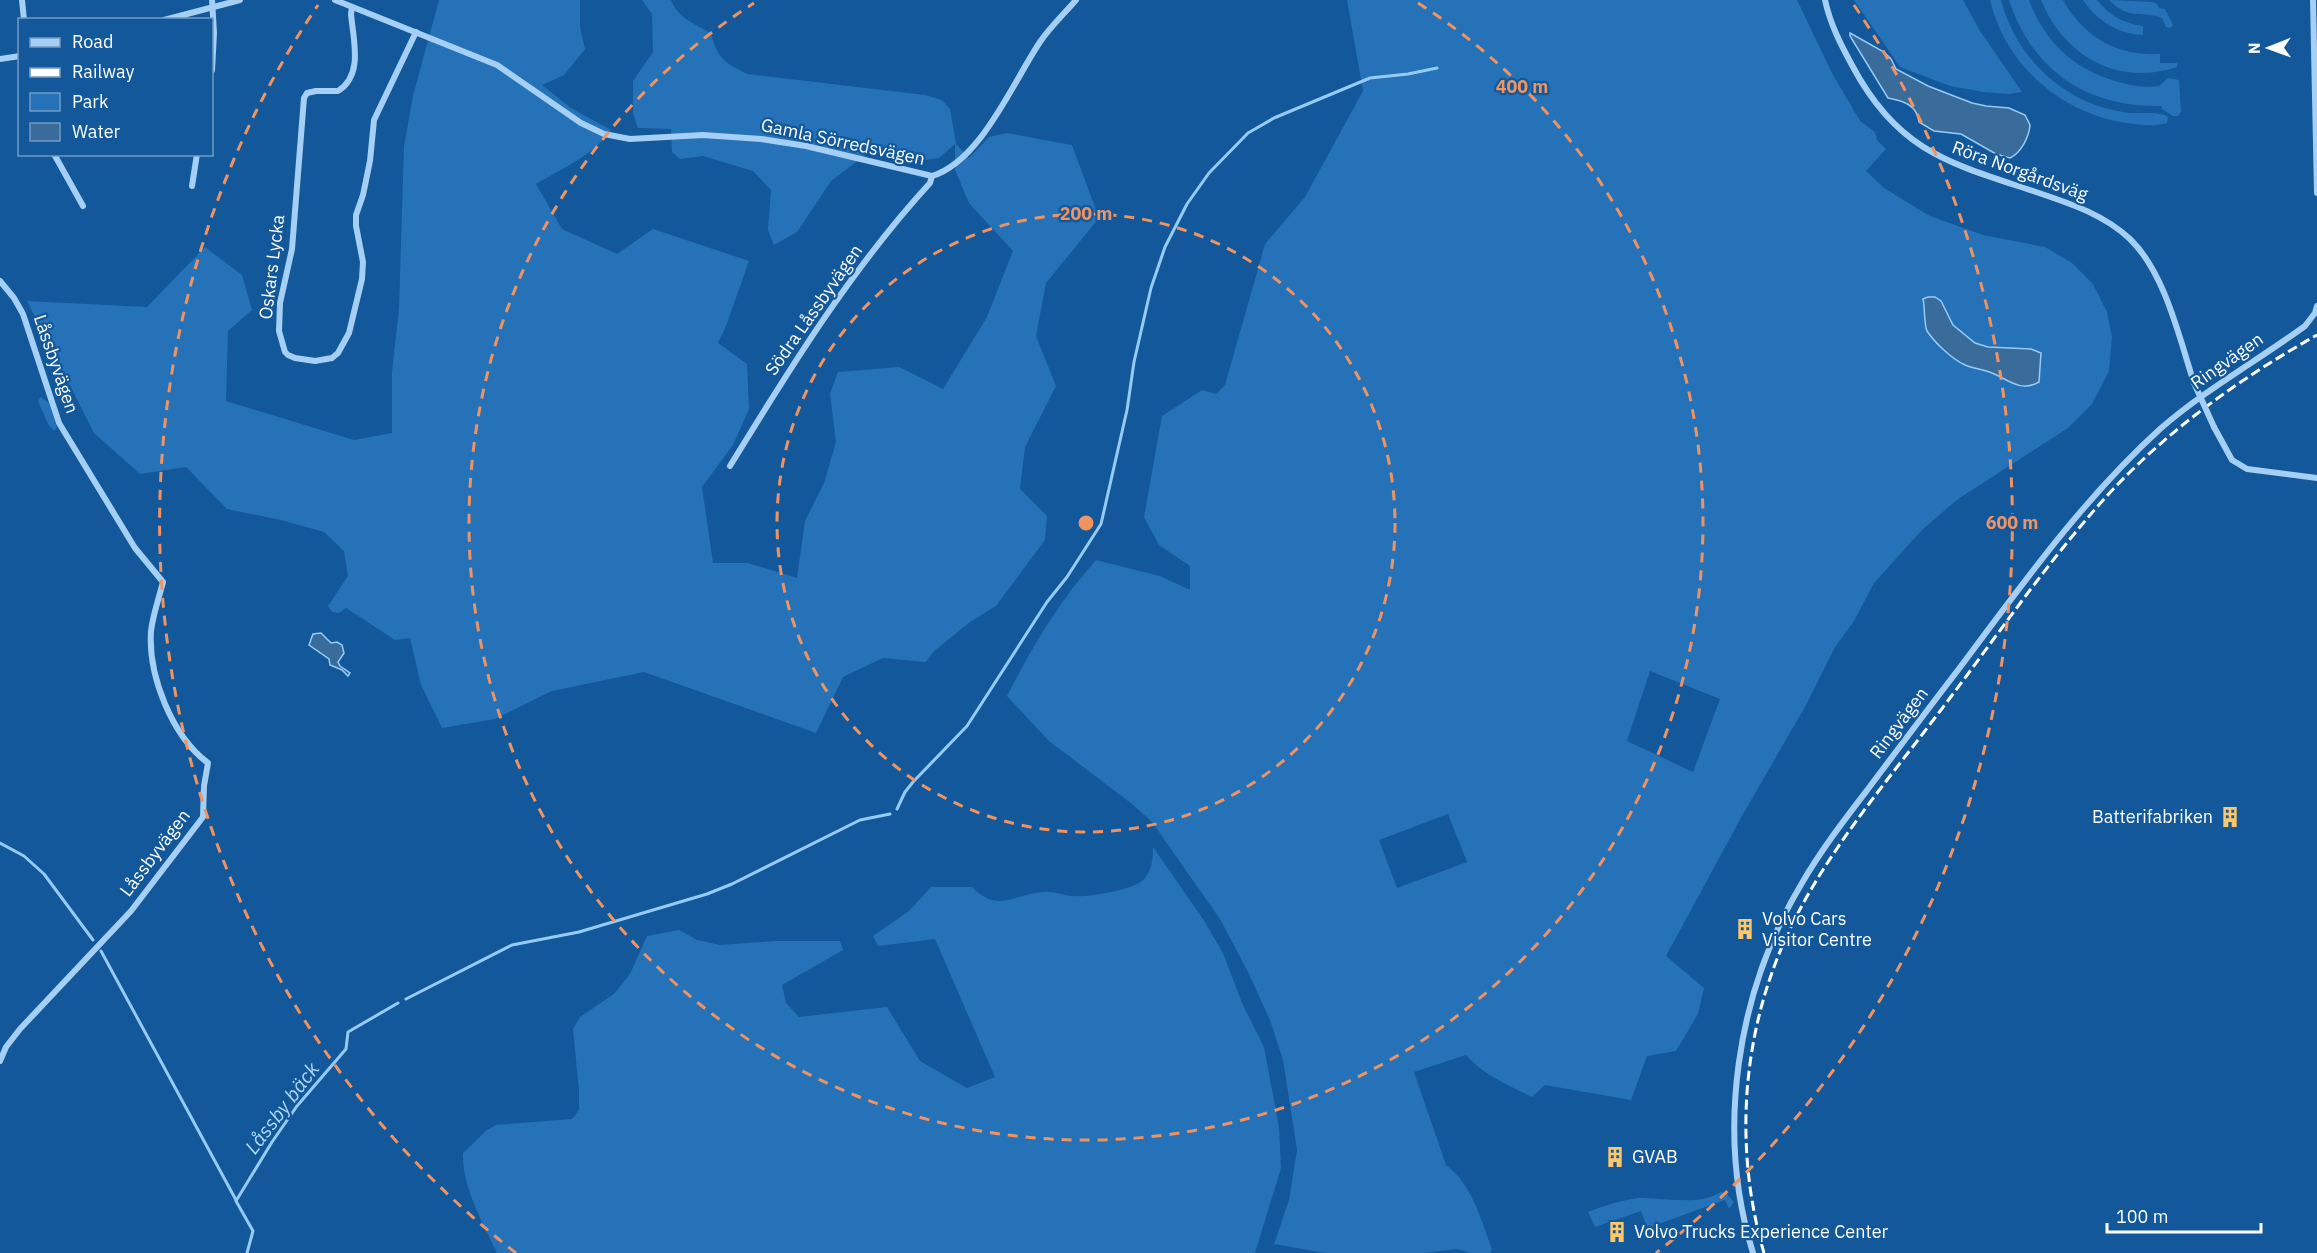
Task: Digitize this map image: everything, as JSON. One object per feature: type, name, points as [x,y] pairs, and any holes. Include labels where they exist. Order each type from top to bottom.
[{"type":"street","points":[[22,0],[24,18]]},
{"type":"street","points":[[170,18],[212,3],[240,0]]},
{"type":"street","name":"Gamla Sörredsvägen","points":[[335,0],[497,65],[581,123],[615,137],[630,139],[703,135],[753,138],[806,146],[920,175],[932,176],[948,169],[981,137],[997,117],[1041,39],[1076,0]]},
{"type":"street","name":"Röra Norgårdsväg","points":[[1825,0],[1835,32],[1864,86],[1893,125],[1914,142],[1956,165],[2083,208],[2109,222],[2143,253],[2161,286],[2194,383],[2232,460],[2247,469],[2317,478]]},
{"type":"street","points":[[2313,0],[2317,193]]},
{"type":"street","points":[[212,3],[213,52]]},
{"type":"street","name":"Oskars Lycka","points":[[352,7],[355,61],[350,80],[338,91],[311,92],[304,98],[292,249],[280,303],[279,331],[285,352],[295,358],[315,361],[332,358],[344,344],[349,333],[362,279],[363,262],[356,215],[370,161],[374,120],[416,32]]},
{"type":"street","points":[[0,59],[18,56]]},
{"type":"street","points":[[55,156],[83,206]]},
{"type":"street","points":[[192,186],[197,156]]},
{"type":"street","name":"Södra Låssbyvägen","points":[[730,466],[794,363],[894,222],[930,183],[932,176]]},
{"type":"street","name":"Låssbyvägen","points":[[0,281],[23,314],[59,423],[135,548],[163,582],[151,633],[152,657],[157,681],[170,715],[184,738],[208,763],[204,786],[203,817],[131,911],[20,1029],[6,1047],[0,1060]]},
{"type":"street","name":"Ringvägen","points":[[1753,1253],[1743,1213],[1736,1164],[1735,1123],[1739,1065],[1748,1015],[1762,968],[1779,926],[1801,883],[1830,840],[1937,696],[2067,526],[2098,491],[2150,439],[2201,396],[2305,326],[2317,307]]},
{"type":"green space","points":[[439,0],[580,0],[580,27],[585,49],[564,75],[542,85],[571,108],[611,130],[586,154],[536,184],[562,229],[617,254],[653,229],[749,261],[718,343],[747,364],[749,409],[733,445],[702,487],[713,563],[748,563],[797,578],[805,521],[824,483],[836,442],[830,394],[838,372],[899,367],[943,389],[987,317],[1013,251],[969,203],[955,170],[955,144],[939,158],[911,162],[868,153],[831,181],[797,232],[774,245],[768,230],[771,190],[753,171],[703,156],[680,159],[672,152],[671,129],[638,128],[633,113],[633,81],[653,52],[652,14],[642,0],[671,0],[678,12],[711,34],[716,49],[723,59],[747,74],[925,95],[942,100],[950,109],[956,144],[969,158],[989,137],[1007,133],[1072,145],[1099,218],[1046,283],[1036,336],[1056,386],[1025,447],[1020,489],[1047,516],[1045,540],[996,606],[970,622],[933,652],[926,662],[883,658],[843,677],[816,733],[644,672],[552,691],[495,719],[442,728],[421,685],[410,638],[395,640],[346,608],[339,613],[332,612],[328,606],[348,576],[344,551],[324,532],[227,509],[186,467],[140,474],[94,433],[27,301],[147,307],[205,247],[242,275],[252,310],[228,331],[226,401],[354,440],[392,433],[392,372],[399,309],[404,146],[413,96]]},
{"type":"green space","points":[[1347,0],[1797,0],[1832,73],[1860,121],[1875,132],[1877,140],[1886,149],[1866,171],[1884,188],[1930,216],[1983,235],[2045,247],[2072,263],[2093,284],[2107,312],[2112,337],[2109,371],[2092,404],[2068,428],[1958,499],[1923,529],[1874,583],[1854,621],[1835,647],[1806,705],[1742,816],[1666,956],[1704,988],[1698,1014],[1676,1051],[1647,1056],[1631,1100],[1545,1085],[1532,1097],[1488,1074],[1466,1055],[1414,1072],[1446,1165],[1463,1182],[1475,1203],[1492,1249],[1490,1253],[1470,1253],[1457,1249],[1424,1253],[1325,1253],[1274,1244],[1289,1200],[1297,1150],[1283,1060],[1270,1020],[1248,972],[1220,919],[1152,822],[1049,741],[1007,696],[1047,625],[1070,591],[1096,560],[1160,576],[1190,590],[1190,566],[1159,545],[1144,517],[1162,416],[1202,390],[1216,394],[1225,385],[1265,244],[1305,197],[1363,91]],"holes":[[[1650,671],[1720,699],[1693,772],[1627,741]],[[1448,814],[1467,862],[1397,888],[1379,840]]]},
{"type":"green space","points":[[1854,0],[1963,0],[1980,31],[2022,92],[2009,94],[1984,92],[1950,86],[1900,67]]},
{"type":"green space","points":[[1990,0],[2001,0],[2018,41],[2031,59],[2062,88],[2101,107],[2128,113],[2164,115],[2168,117],[2167,123],[2141,125],[2102,118],[2058,97],[2022,65],[1997,24]]},
{"type":"green space","points":[[2009,0],[2029,0],[2044,30],[2054,43],[2077,64],[2091,72],[2122,83],[2150,87],[2159,86],[2168,78],[2179,80],[2181,112],[2178,116],[2173,116],[2162,109],[2162,106],[2135,105],[2110,100],[2087,92],[2066,80],[2032,47],[2019,25]]},
{"type":"green space","points":[[2041,0],[2063,0],[2081,24],[2103,42],[2129,52],[2160,54],[2160,63],[2177,63],[2177,67],[2155,72],[2134,73],[2095,62],[2064,37],[2051,20]]},
{"type":"green space","points":[[2083,0],[2097,0],[2117,18],[2143,26],[2143,35],[2125,32],[2109,25]]},
{"type":"green space","points":[[2109,0],[2153,2],[2159,8],[2165,9],[2173,25],[2170,28],[2166,27],[2162,18],[2155,16],[2123,11]]},
{"type":"green space","points":[[41,397],[49,403],[57,428],[54,431],[48,424],[38,401]]},
{"type":"green space","points":[[1153,847],[1203,919],[1223,953],[1242,1003],[1264,1047],[1279,1127],[1281,1168],[1255,1253],[497,1253],[470,1192],[463,1153],[487,1130],[496,1125],[572,1119],[579,1110],[573,1029],[580,1017],[614,994],[630,974],[647,936],[679,930],[697,940],[720,945],[774,941],[840,941],[843,950],[782,985],[786,1003],[799,1017],[887,1007],[920,1061],[967,1088],[995,1077],[935,939],[878,946],[873,936],[909,911],[931,887],[972,887],[981,895],[998,901],[1044,892],[1068,896],[1099,894],[1132,886],[1145,878],[1149,871]]},
{"type":"green space","points":[[1721,1192],[1727,1194],[1734,1202],[1729,1209],[1725,1200],[1653,1226],[1657,1235],[1650,1235],[1641,1211],[1595,1227],[1588,1212],[1638,1198],[1691,1200],[1711,1197]]},
{"type":"water","points":[[1850,33],[1884,52],[1896,69],[1928,86],[1972,103],[2009,108],[2025,115],[2030,125],[2021,149],[2010,158],[1996,154],[1961,134],[1934,131],[1919,122],[1913,108],[1888,98]]},
{"type":"water","points":[[1935,297],[1941,301],[1953,325],[1975,343],[1988,347],[2031,349],[2041,353],[2039,382],[2020,386],[1989,372],[1965,365],[1949,355],[1927,331],[1923,299]]},
{"type":"water","points":[[321,633],[331,643],[337,642],[342,645],[344,653],[338,662],[350,673],[348,676],[342,670],[330,665],[329,659],[309,645],[313,634]]},
{"type":"waterway","points":[[897,809],[913,782],[967,726],[1047,602],[1067,577],[1101,524],[1127,410],[1134,362],[1151,288],[1165,247],[1187,204],[1209,173],[1248,133],[1274,118],[1370,78],[1437,68]]},
{"type":"waterway","points":[[406,999],[512,945],[579,932],[707,894],[732,884],[860,820],[890,814]]},
{"type":"waterway","points":[[0,843],[24,856],[44,874],[93,940]]},
{"type":"waterway","points":[[101,951],[236,1200]]},
{"type":"waterway","name":"Låssby bäck","points":[[247,1253],[253,1231],[236,1201],[297,1106],[346,1049],[348,1032],[398,1003]]},
{"type":"railway","points":[[1764,1253],[1755,1218],[1746,1146],[1746,1110],[1754,1037],[1774,967],[1788,933],[1824,868],[1866,807],[2039,579],[2105,498],[2153,450],[2205,408],[2232,388],[2317,335]]},
{"type":"place","name":"Batterifabriken","points":[[2230,817]]},
{"type":"place","name":"Volvo Cars Visitor Centre","points":[[1745,929]]},
{"type":"place","name":"GVAB","points":[[1615,1157]]},
{"type":"place","name":"Volvo Trucks Experience Center","points":[[1617,1232]]}]
